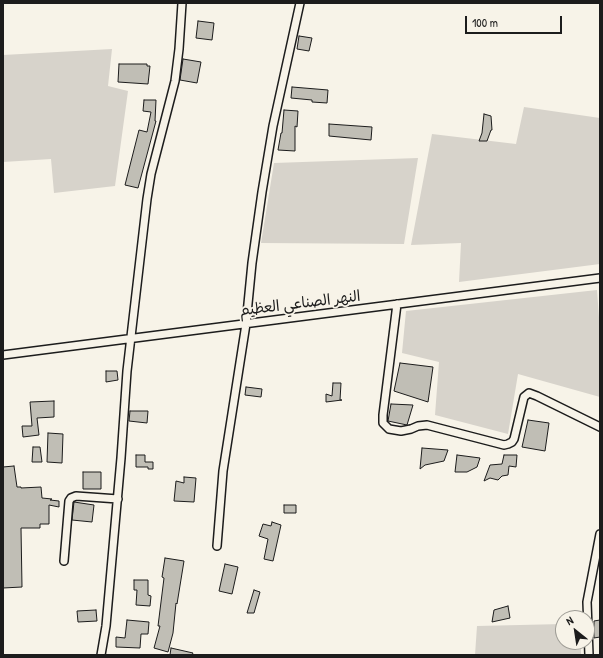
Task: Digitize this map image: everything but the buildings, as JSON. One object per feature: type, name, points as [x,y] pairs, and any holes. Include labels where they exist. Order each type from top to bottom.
[{"type":"street","points":[[101,655],[106,626],[122,458],[124,402],[147,199],[151,174],[175,80],[182,3]]},
{"type":"street","points":[[217,546],[223,471],[246,324],[252,263],[262,192],[273,126],[300,3]]},
{"type":"street","name":"النهر الصناعي العظيم","points":[[3,355],[600,278]]},
{"type":"street","points":[[397,304],[383,415],[383,424],[389,429],[401,431],[427,425],[504,445],[508,444],[514,439],[524,397],[529,393],[600,428]]},
{"type":"street","points":[[64,561],[70,498],[76,496],[118,500]]},
{"type":"street","points":[[589,655],[588,589],[600,534]]},
{"type":"shaded area","points":[[112,49],[108,86],[128,91],[115,186],[54,193],[51,159],[3,162],[3,55]]},
{"type":"shaded area","points":[[524,107],[600,118],[600,264],[459,282],[461,243],[411,245],[432,134],[516,144]]},
{"type":"shaded area","points":[[418,158],[404,244],[261,243],[274,163]]},
{"type":"shaded area","points":[[597,290],[600,331],[600,397],[518,374],[508,434],[435,415],[439,362],[402,353],[406,311]]},
{"type":"shaded area","points":[[555,624],[555,650],[581,650],[581,655],[475,655],[477,626]]}]
